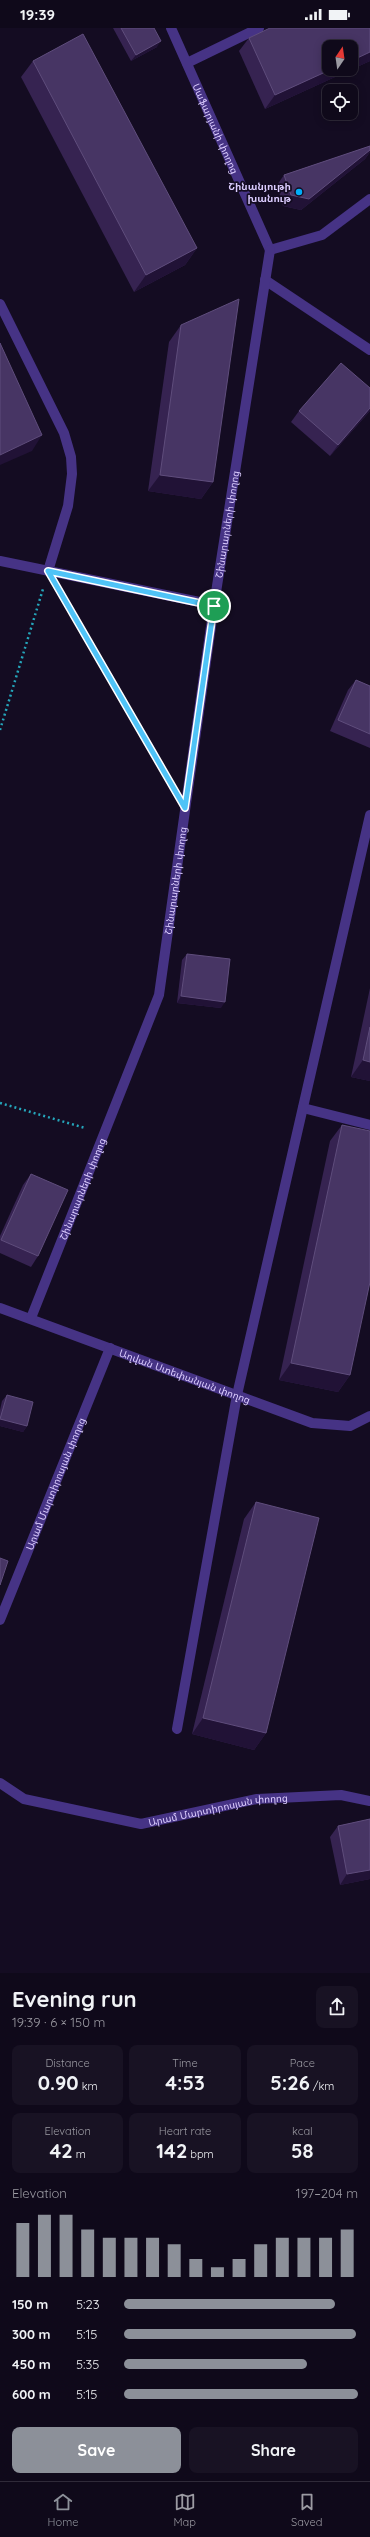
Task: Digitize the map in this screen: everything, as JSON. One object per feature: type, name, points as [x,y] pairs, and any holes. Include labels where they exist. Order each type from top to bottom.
[{"type":"street","name":"Սաֆարյանի փողոց","points":[[171,28],[270,250]]},
{"type":"street","points":[[187,63],[259,28]]},
{"type":"street","points":[[270,250],[322,235],[370,199]]},
{"type":"street","name":"Շինարարների փողոց","points":[[31,1318],[159,995],[214,606],[270,250]]},
{"type":"street","points":[[265,280],[370,350]]},
{"type":"street","points":[[0,304],[64,433],[71,457],[72,474],[68,506],[48,571]]},
{"type":"street","points":[[0,561],[214,606]]},
{"type":"street","points":[[177,1729],[237,1395],[370,815]]},
{"type":"street","points":[[303,1108],[370,1125]]},
{"type":"street","name":"Աղվան Ստեփանյան փողոց","points":[[0,1308],[31,1318],[312,1423],[350,1426],[370,1416]]},
{"type":"street","name":"Արամ Մարտիրոսյան փողոց","points":[[0,1620],[110,1348]]},
{"type":"street","name":"Արամ Մարտիրոսյան փողոց","points":[[0,1783],[24,1799],[141,1824],[257,1799],[341,1795],[370,1801]]},
{"type":"path","points":[[0,730],[48,571]]},
{"type":"path","points":[[48,571],[185,808]]},
{"type":"path","points":[[0,1103],[85,1128],[94,1159]]},
{"type":"building","points":[[121,28],[154,28],[161,41],[136,55]]},
{"type":"building","points":[[270,28],[370,28],[370,52],[358,58],[358,40],[322,40],[322,74],[275,95],[249,38]]},
{"type":"building","points":[[83,34],[197,248],[146,275],[33,61]]},
{"type":"building","points":[[370,146],[370,150],[309,199],[291,195],[284,175]]},
{"type":"building","points":[[239,299],[213,482],[160,475],[181,325]]},
{"type":"building","points":[[0,343],[42,435],[0,455]]},
{"type":"building","points":[[341,363],[370,388],[370,408],[338,445],[299,411]]},
{"type":"building","points":[[356,680],[370,686],[370,734],[338,720]]},
{"type":"building","points":[[187,954],[230,959],[225,1002],[181,996]]},
{"type":"building","points":[[370,1027],[370,1062],[363,1060]]},
{"type":"building","points":[[342,1125],[370,1131],[370,1282],[350,1375],[291,1363]]},
{"type":"building","points":[[31,1174],[68,1190],[38,1256],[1,1240]]},
{"type":"building","points":[[7,1395],[33,1402],[27,1426],[0,1419]]},
{"type":"building","points":[[256,1502],[319,1518],[266,1733],[203,1718]]},
{"type":"building","points":[[0,1558],[8,1561],[0,1585]]},
{"type":"building","points":[[370,1819],[370,1870],[347,1874],[338,1826]]},
{"type":"place","name":"Շինանյութի խանութ","points":[[299,192]]},
{"type":"route","points":[[48,571],[214,606],[207,656],[185,808],[48,571]]}]
